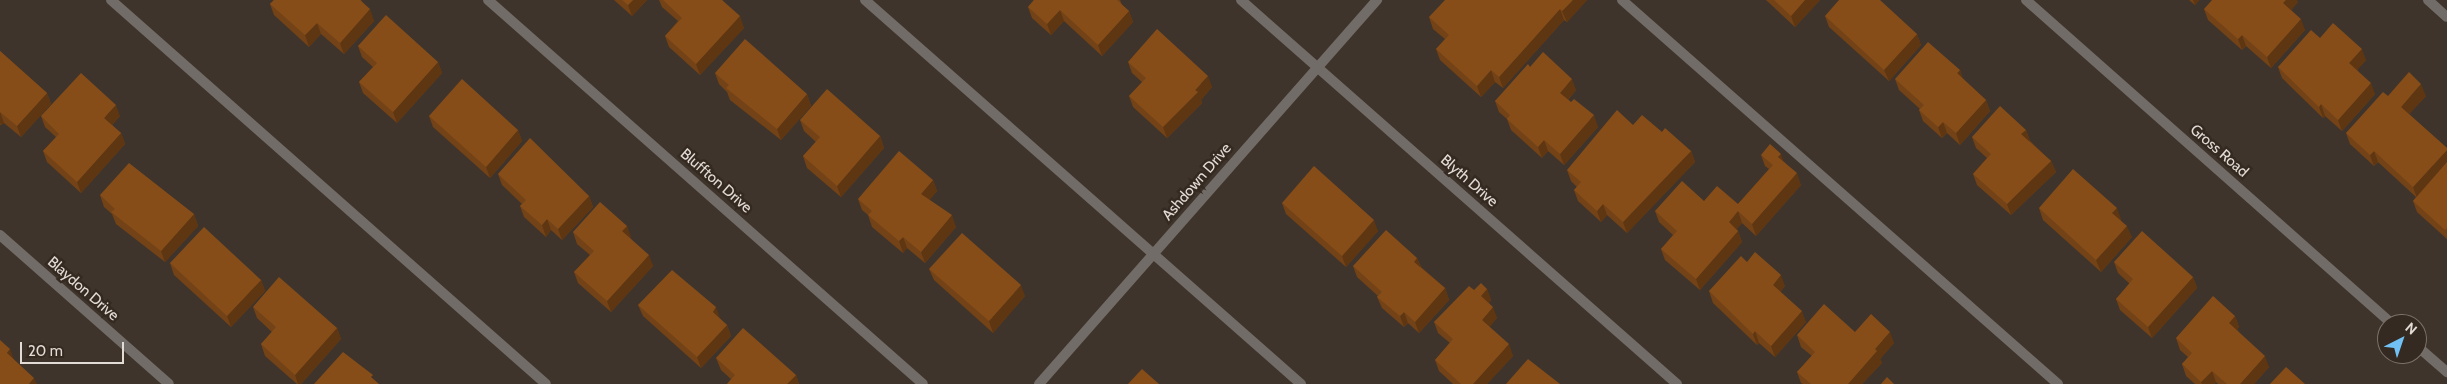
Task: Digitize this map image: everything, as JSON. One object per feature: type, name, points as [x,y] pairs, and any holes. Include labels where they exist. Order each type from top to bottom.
[{"type":"street","points":[[110,0],[546,384]]},
{"type":"street","name":"Bluffton Drive","points":[[488,0],[924,384]]},
{"type":"street","points":[[865,0],[1301,384]]},
{"type":"street","name":"Blyth Drive","points":[[1241,0],[1677,384]]},
{"type":"street","name":"Ashdown Drive","points":[[1039,384],[1377,0]]},
{"type":"street","points":[[1622,0],[2058,384]]},
{"type":"street","name":"Gross Road","points":[[2026,0],[2381,314]]},
{"type":"street","points":[[2428,0],[2447,17]]},
{"type":"street","name":"Blaydon Drive","points":[[0,235],[169,384]]},
{"type":"street","points":[[2427,355],[2447,372]]},
{"type":"building","points":[[274,0],[360,0],[370,9],[340,43],[317,23],[305,35],[270,4]]},
{"type":"building","points":[[622,0],[633,0],[628,5]]},
{"type":"building","points":[[663,0],[722,0],[740,16],[696,64],[665,36],[682,18]]},
{"type":"building","points":[[1034,0],[1117,0],[1129,11],[1098,45],[1060,10],[1047,24],[1028,7]]},
{"type":"building","points":[[1445,0],[1573,0],[1562,11],[1560,9],[1499,77],[1491,70],[1477,86],[1436,49],[1449,35],[1429,17]]},
{"type":"building","points":[[1774,0],[1805,0],[1791,16]]},
{"type":"building","points":[[1839,0],[1880,0],[1917,34],[1884,70],[1825,16]]},
{"type":"building","points":[[2212,0],[2286,0],[2283,3],[2301,19],[2267,57],[2242,35],[2238,39],[2204,9]]},
{"type":"building","points":[[386,15],[438,62],[393,112],[359,82],[377,63],[358,46]]},
{"type":"building","points":[[2333,23],[2362,49],[2349,63],[2371,83],[2338,120],[2321,104],[2319,107],[2278,67],[2311,30],[2320,38]]},
{"type":"building","points":[[1157,29],[1208,76],[1195,90],[1198,92],[1163,127],[1129,96],[1146,78],[1128,62]]},
{"type":"building","points":[[745,39],[807,94],[777,129],[726,88],[729,85],[715,73]]},
{"type":"building","points":[[1928,42],[1960,70],[1957,73],[1986,100],[1956,133],[1943,122],[1938,127],[1919,110],[1924,105],[1895,79]]},
{"type":"building","points":[[0,51],[47,93],[17,126],[0,112]]},
{"type":"building","points":[[1543,52],[1572,79],[1560,93],[1571,102],[1574,99],[1594,115],[1560,154],[1544,140],[1538,147],[1507,119],[1510,115],[1495,101],[1528,64],[1530,67]]},
{"type":"building","points":[[2409,72],[2421,84],[2401,107],[2447,148],[2413,187],[2374,151],[2370,155],[2346,133],[2383,92],[2388,96]]},
{"type":"building","points":[[81,73],[116,105],[104,118],[121,133],[77,182],[43,151],[59,134],[41,116]]},
{"type":"building","points":[[462,79],[518,130],[486,167],[429,116]]},
{"type":"building","points":[[827,89],[880,136],[837,186],[803,156],[820,137],[800,120]]},
{"type":"building","points":[[2000,106],[2026,130],[2021,134],[2051,161],[2007,204],[1973,174],[1991,154],[1972,137]]},
{"type":"building","points":[[1617,110],[1633,125],[1642,115],[1662,132],[1665,128],[1691,151],[1623,222],[1603,204],[1597,211],[1574,190],[1581,182],[1567,170]]},
{"type":"building","points":[[530,138],[589,196],[558,229],[547,219],[542,225],[520,206],[526,200],[498,174]]},
{"type":"building","points":[[1770,144],[1781,154],[1778,157],[1797,173],[1752,224],[1738,211],[1729,222],[1738,231],[1696,279],[1661,249],[1677,231],[1655,211],[1682,181],[1704,201],[1717,186],[1738,204],[1773,165],[1761,155]]},
{"type":"building","points":[[899,151],[933,180],[921,194],[952,215],[921,252],[903,237],[899,241],[868,215],[872,211],[858,199]]},
{"type":"building","points":[[2447,162],[2447,228],[2445,230],[2413,201]]},
{"type":"building","points":[[129,163],[194,214],[161,251],[111,212],[115,209],[100,195]]},
{"type":"building","points":[[1314,166],[1374,220],[1342,256],[1282,203]]},
{"type":"building","points":[[2073,169],[2117,208],[2112,213],[2127,226],[2096,260],[2039,208]]},
{"type":"building","points":[[600,202],[627,226],[622,231],[649,255],[607,301],[574,272],[594,251],[573,232]]},
{"type":"building","points":[[204,227],[261,280],[227,316],[170,263]]},
{"type":"building","points":[[1386,230],[1417,258],[1414,262],[1445,288],[1415,322],[1404,312],[1400,316],[1377,297],[1382,292],[1353,266]]},
{"type":"building","points":[[2142,231],[2193,277],[2148,327],[2116,299],[2133,279],[2114,262]]},
{"type":"building","points":[[962,233],[1021,285],[989,321],[929,269]]},
{"type":"building","points":[[1755,252],[1781,275],[1773,285],[1802,311],[1771,346],[1755,331],[1753,334],[1709,291],[1741,256],[1747,262]]},
{"type":"building","points":[[672,270],[716,307],[713,312],[727,325],[697,357],[638,305]]},
{"type":"building","points":[[279,277],[337,328],[295,375],[261,344],[276,327],[253,307]]},
{"type":"building","points":[[1481,283],[1487,289],[1481,296],[1493,307],[1482,320],[1509,344],[1473,384],[1461,384],[1435,360],[1453,339],[1434,322],[1469,286],[1474,290]]},
{"type":"building","points":[[2213,296],[2235,316],[2229,323],[2265,356],[2240,384],[2227,384],[2212,371],[2201,382],[2182,364],[2192,353],[2176,338]]},
{"type":"building","points":[[1824,304],[1855,332],[1871,314],[1890,332],[1875,349],[1877,351],[1848,384],[1811,384],[1797,372],[1815,352],[1797,335]]},
{"type":"building","points":[[743,328],[796,375],[787,384],[727,384],[735,375],[716,358]]},
{"type":"building","points":[[0,340],[10,349],[7,353],[34,378],[29,384],[0,384]]},
{"type":"building","points":[[343,352],[373,375],[371,377],[379,384],[314,384]]},
{"type":"building","points":[[1528,359],[1560,384],[1506,384]]},
{"type":"building","points":[[2286,367],[2305,384],[2270,384]]},
{"type":"building","points":[[1142,369],[1159,384],[1128,384]]},
{"type":"building","points":[[1887,377],[1894,384],[1881,384]]}]
